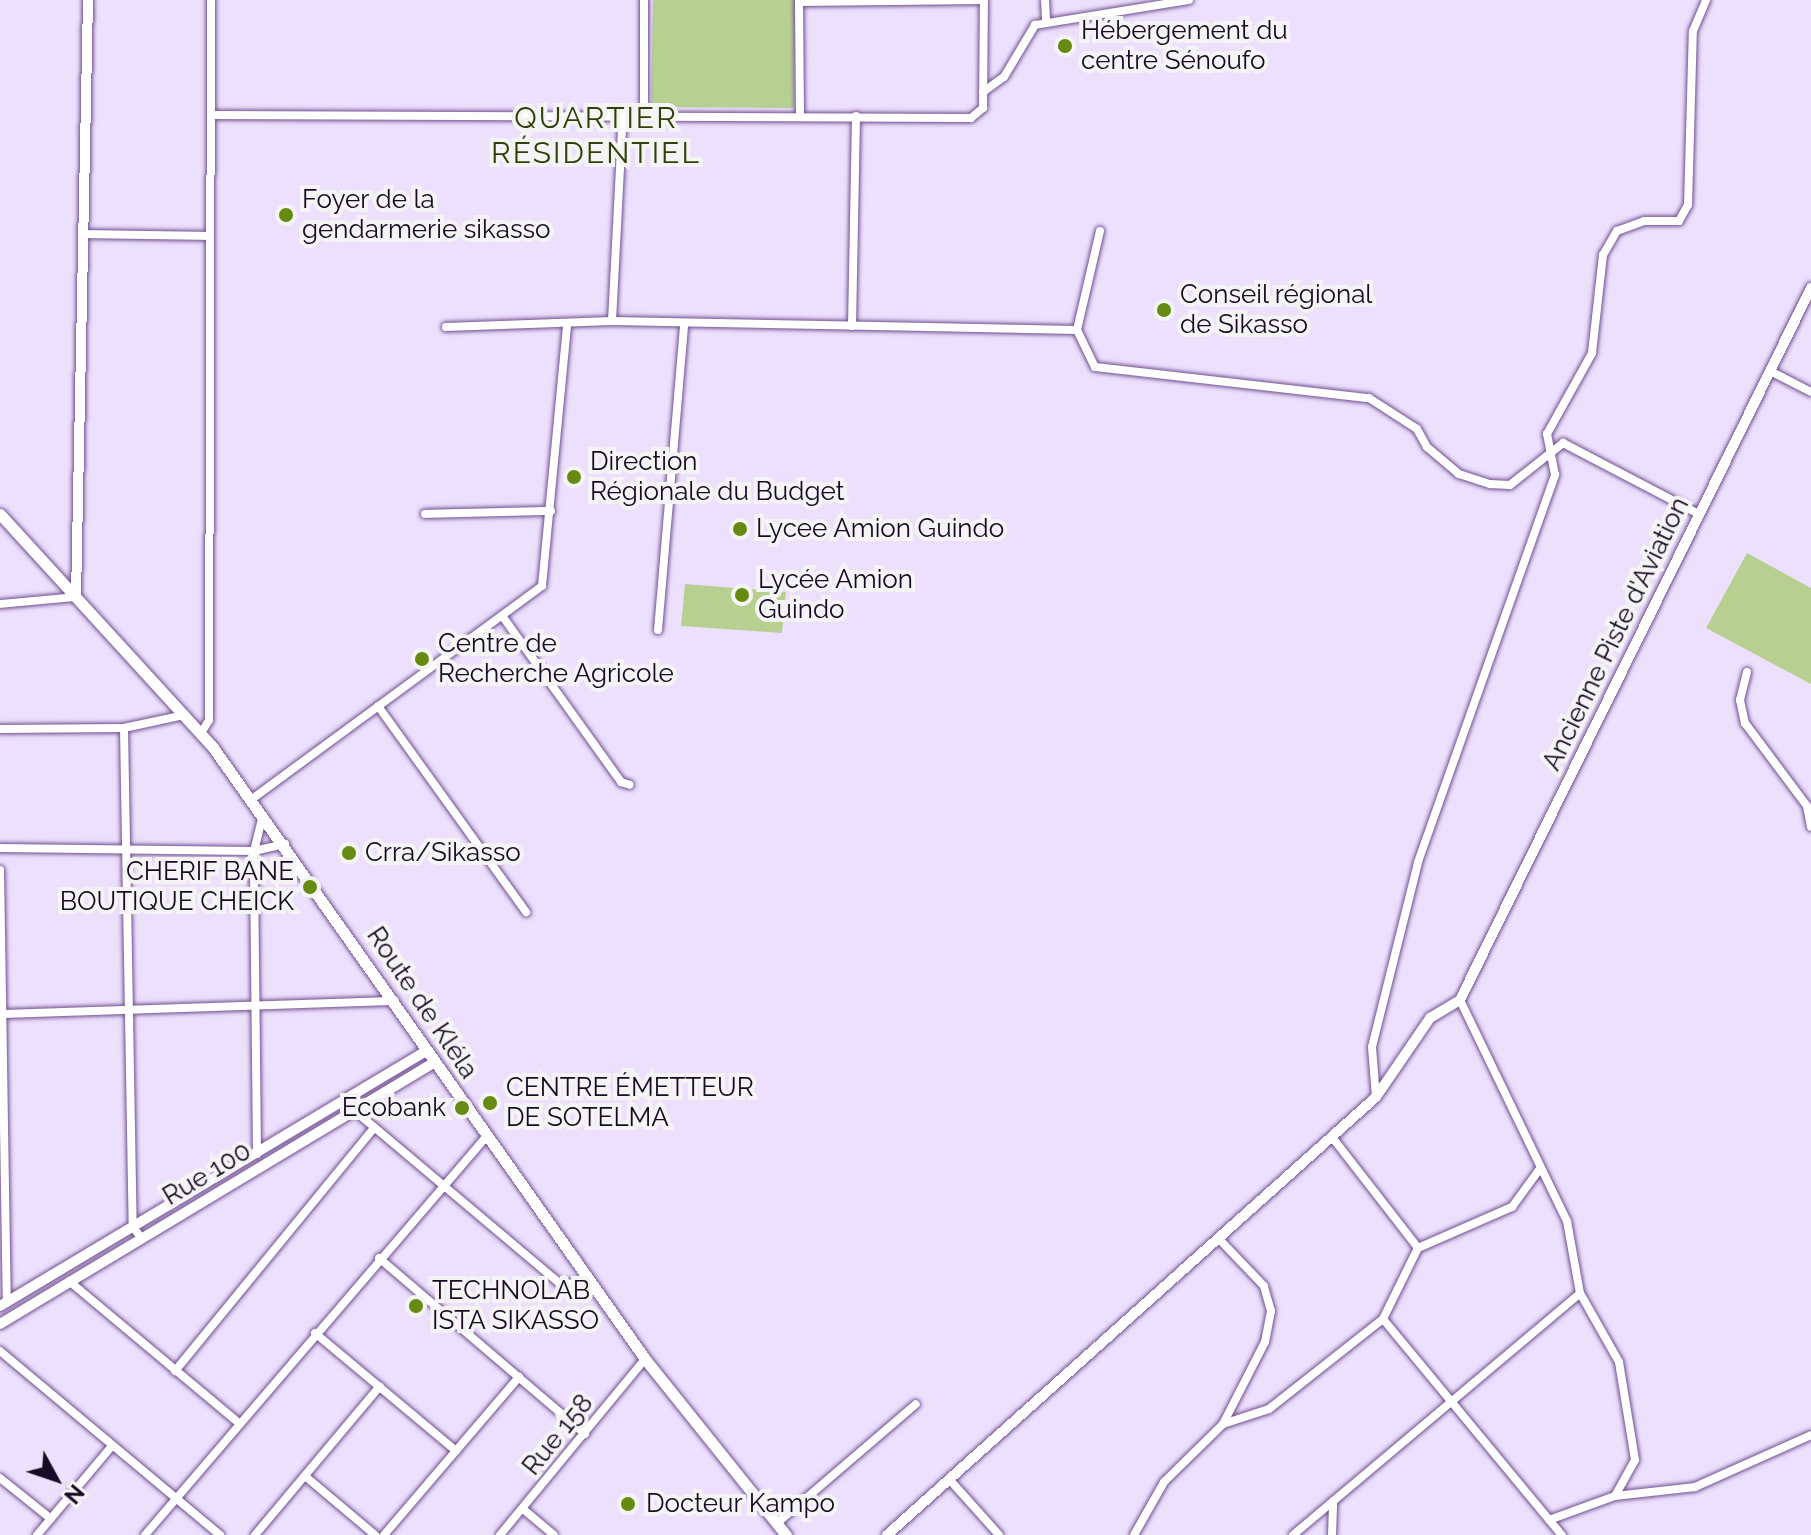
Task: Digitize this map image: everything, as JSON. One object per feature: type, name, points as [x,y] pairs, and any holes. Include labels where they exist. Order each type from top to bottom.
[{"type":"main road","name":"Route de Kléla","points":[[0,514],[201,733],[252,799],[395,1001],[486,1137],[645,1359],[786,1535]]},
{"type":"street","points":[[0,604],[76,597],[88,0]]},
{"type":"street","points":[[201,733],[209,720],[211,0]]},
{"type":"street","points":[[644,0],[644,113]]},
{"type":"street","points":[[212,115],[644,113],[971,118],[981,112],[984,0],[799,1],[800,115]]},
{"type":"street","points":[[1045,0],[1046,22]]},
{"type":"street","points":[[983,92],[1004,77],[1028,31],[1046,22],[1189,0]]},
{"type":"street","points":[[1376,1097],[1372,1047],[1418,862],[1555,475],[1547,434],[1592,353],[1603,255],[1617,231],[1644,221],[1679,221],[1688,205],[1693,31],[1706,0]]},
{"type":"street","points":[[612,321],[623,113]]},
{"type":"street","points":[[852,326],[856,116]]},
{"type":"street","points":[[1100,231],[1077,330],[1088,361],[1106,371],[1369,398],[1417,429],[1427,447],[1459,474],[1490,484],[1510,485],[1549,451],[1563,443],[1699,514]]},
{"type":"street","points":[[84,234],[210,236]]},
{"type":"street","name":"Ancienne Piste d'Aviation","points":[[1460,1000],[1811,288]]},
{"type":"street","points":[[446,327],[567,326],[612,321],[1077,330]]},
{"type":"street","points":[[658,630],[684,324]]},
{"type":"street","points":[[252,799],[542,586],[567,326]]},
{"type":"street","points":[[1770,371],[1811,392]]},
{"type":"street","points":[[425,514],[551,511]]},
{"type":"street","points":[[503,617],[621,782],[630,785]]},
{"type":"street","points":[[1747,672],[1740,700],[1745,723],[1807,806],[1810,820]]},
{"type":"street","points":[[378,706],[526,912]]},
{"type":"street","points":[[0,729],[124,728],[184,715]]},
{"type":"street","points":[[124,728],[133,1227],[142,1239]]},
{"type":"street","points":[[257,1154],[254,851],[264,815]]},
{"type":"street","points":[[0,848],[127,847],[254,851],[285,844]]},
{"type":"street","points":[[0,870],[4,1304]]},
{"type":"street","points":[[887,1535],[1376,1097],[1430,1018],[1460,1000],[1539,1170],[1567,1221],[1580,1293],[1619,1362],[1629,1402],[1635,1460],[1615,1496]]},
{"type":"street","points":[[1,1014],[395,1001]]},
{"type":"street","points":[[4,1304],[427,1050]]},
{"type":"street","name":"Rue 100","points":[[0,1324],[435,1062]]},
{"type":"street","points":[[355,1111],[559,1283],[593,1285]]},
{"type":"street","points":[[175,1371],[374,1128]]},
{"type":"street","points":[[145,1535],[443,1183],[486,1137]]},
{"type":"street","points":[[1332,1137],[1418,1248]]},
{"type":"street","points":[[1223,1424],[1269,1409],[1383,1319],[1418,1248],[1512,1207],[1539,1170]]},
{"type":"street","points":[[1134,1535],[1164,1482],[1223,1424],[1265,1342],[1271,1311],[1264,1286],[1219,1239]]},
{"type":"street","points":[[379,1258],[585,1434]]},
{"type":"street","points":[[69,1281],[239,1423]]},
{"type":"street","points":[[1293,1535],[1580,1293]]},
{"type":"street","points":[[1383,1319],[1562,1535]]},
{"type":"street","points":[[315,1333],[456,1451]]},
{"type":"street","points":[[0,1351],[220,1535]]},
{"type":"street","name":"Rue 158","points":[[500,1535],[645,1359]]},
{"type":"street","points":[[384,1535],[519,1377]]},
{"type":"street","points":[[255,1535],[380,1386]]},
{"type":"street","points":[[776,1524],[916,1404]]},
{"type":"street","points":[[1549,1520],[1615,1496],[1695,1487],[1811,1435]]},
{"type":"street","points":[[37,1535],[112,1446]]},
{"type":"street","points":[[305,1476],[375,1535]]},
{"type":"street","points":[[0,1478],[51,1519]]},
{"type":"street","points":[[949,1479],[999,1535]]},
{"type":"street","points":[[1332,1535],[1333,1501]]},
{"type":"street","points":[[523,1509],[554,1535]]},
{"type":"green space","points":[[653,0],[795,0],[794,108],[651,107]]},
{"type":"green space","points":[[1747,553],[1811,588],[1811,684],[1706,628]]},
{"type":"green space","points":[[685,584],[786,592],[782,633],[681,626]]},
{"type":"place","name":"Hébergement du centre Sénoufo","points":[[1065,46]]},
{"type":"place","name":"Foyer de la gendarmerie sikasso","points":[[286,215]]},
{"type":"place","name":"Conseil régional de Sikasso","points":[[1164,310]]},
{"type":"place","name":"Direction Régionale du Budget","points":[[574,477]]},
{"type":"place","name":"Lycee Amion Guindo","points":[[740,529]]},
{"type":"place","name":"Lycée Amion Guindo","points":[[742,595]]},
{"type":"place","name":"Centre de Recherche Agricole","points":[[422,659]]},
{"type":"place","name":"Crra/Sikasso","points":[[349,853]]},
{"type":"place","name":"CHERIF BANE BOUTIQUE CHEICK","points":[[310,887]]},
{"type":"place","name":"CENTRE ÉMETTEUR DE SOTELMA","points":[[490,1103]]},
{"type":"place","name":"Ecobank","points":[[462,1108]]},
{"type":"place","name":"TECHNOLAB ISTA SIKASSO","points":[[416,1306]]},
{"type":"place","name":"Docteur Kampo","points":[[628,1504]]},
{"type":"district","name":"QUARTIER RÉSIDENTIEL","points":[[596,135]]}]
